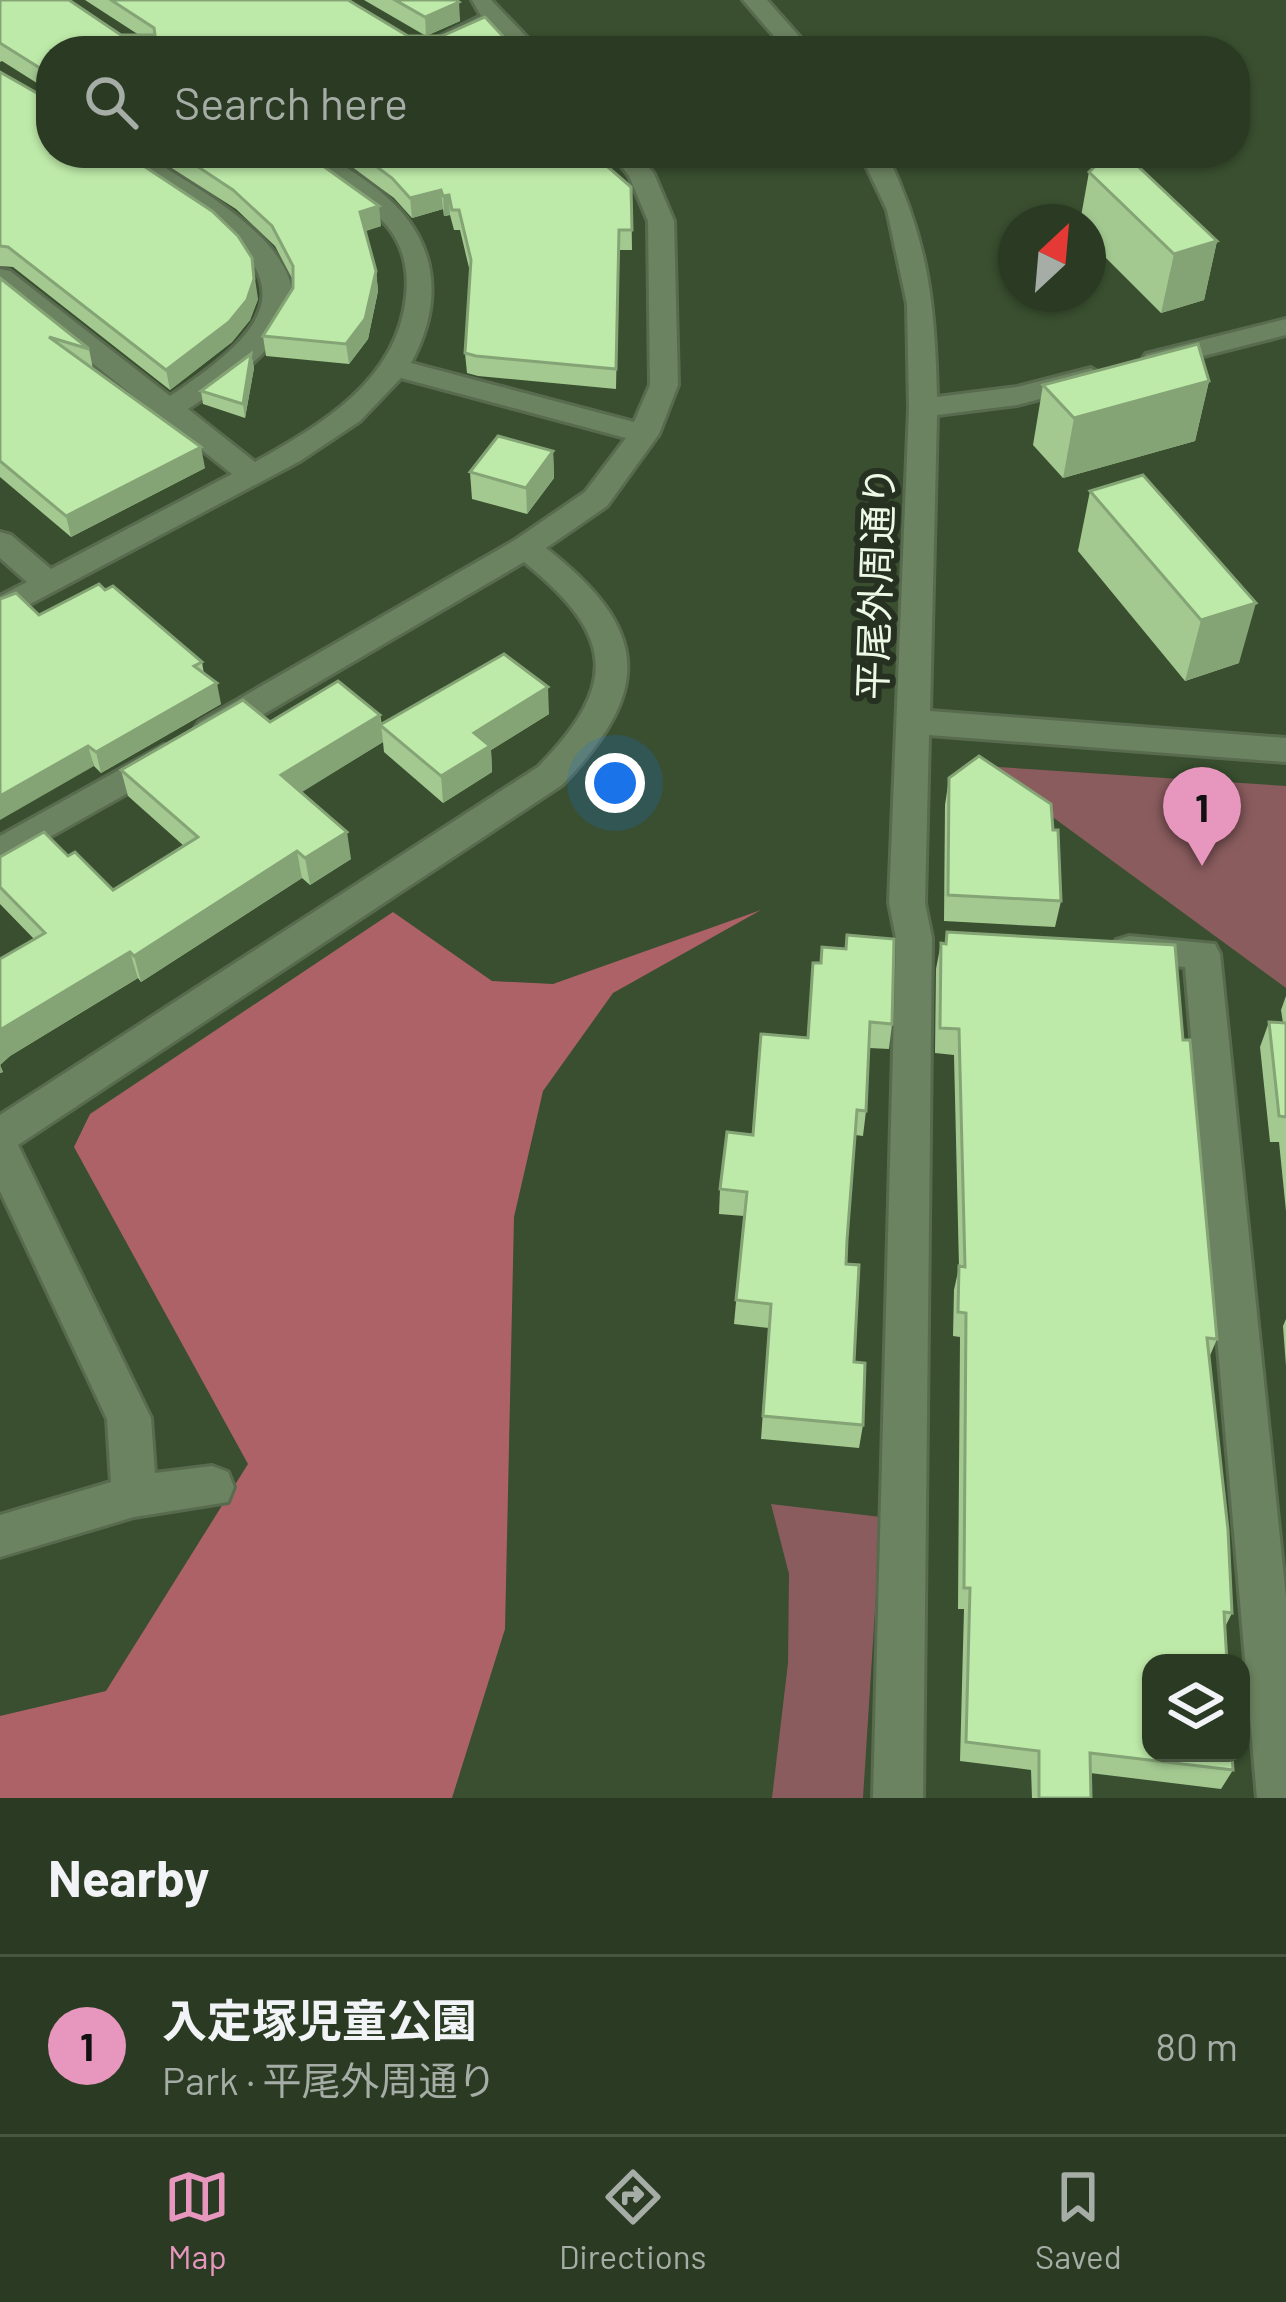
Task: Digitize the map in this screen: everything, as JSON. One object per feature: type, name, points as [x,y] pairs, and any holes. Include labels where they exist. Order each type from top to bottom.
[{"type":"street","points":[[754,0],[786,36]]},
{"type":"street","points":[[439,36],[488,9],[514,36]]},
{"type":"street","points":[[145,168],[244,234],[273,268],[280,302],[266,329],[230,367],[169,409]]},
{"type":"street","points":[[0,609],[253,475],[335,426],[371,396],[394,367],[416,324],[420,279],[412,242],[386,208],[326,168]]},
{"type":"street","points":[[0,852],[526,547],[596,499],[644,434],[664,385],[661,221],[636,168]]},
{"type":"street","name":"平尾外周通り","points":[[879,168],[900,210],[921,304],[923,408],[914,722],[1286,750]]},
{"type":"street","points":[[0,277],[253,475]]},
{"type":"street","points":[[923,408],[1017,396],[1286,327]]},
{"type":"street","points":[[394,367],[644,434]]},
{"type":"street","points":[[0,542],[48,584]]},
{"type":"street","points":[[0,1136],[550,776],[582,746],[604,711],[614,676],[613,649],[590,603],[526,547]]},
{"type":"street","points":[[898,1798],[914,938],[907,903],[914,722]]},
{"type":"street","points":[[914,938],[962,941]]},
{"type":"street","points":[[1082,948],[1202,954],[1282,1798]]},
{"type":"street","points":[[0,1149],[128,1418],[134,1496]]},
{"type":"street","points":[[0,1536],[134,1496],[212,1487]]},
{"type":"shaded area","points":[[983,766],[1286,786],[1286,988]]},
{"type":"shaded area","points":[[761,910],[613,993],[543,1091],[514,1217],[505,1629],[452,1798],[0,1798],[0,1716],[106,1691],[248,1464],[74,1147],[90,1114],[393,912],[492,981],[553,984]]},
{"type":"shaded area","points":[[771,1504],[881,1517],[863,1798],[772,1798],[788,1663],[789,1574]]},
{"type":"building","points":[[0,0],[69,0],[121,35],[155,35],[154,28],[111,0],[348,0],[408,36],[36,36],[36,66],[0,43]]},
{"type":"building","points":[[395,0],[456,0],[459,2],[425,17]]},
{"type":"building","points":[[485,17],[503,36],[442,36]]},
{"type":"building","points":[[0,72],[36,92],[36,168],[147,168],[212,211],[238,236],[252,258],[254,279],[247,300],[229,322],[166,370],[8,247],[0,246]]},
{"type":"building","points":[[200,168],[326,168],[379,206],[360,212],[376,271],[365,319],[346,344],[263,336],[293,288],[293,266],[272,226],[233,190]]},
{"type":"building","points":[[378,168],[609,168],[631,187],[632,230],[619,230],[616,369],[465,353],[471,260],[459,210],[452,210],[449,195],[443,196],[441,190],[410,198]]},
{"type":"building","points":[[1093,168],[1140,168],[1217,241],[1174,254],[1089,172]]},
{"type":"building","points":[[0,278],[89,349],[49,337],[201,447],[66,516],[0,461]]},
{"type":"building","points":[[1198,344],[1209,381],[1074,418],[1043,385]]},
{"type":"building","points":[[251,354],[243,404],[201,391]]},
{"type":"building","points":[[498,436],[553,451],[526,488],[470,472]]},
{"type":"building","points":[[1143,475],[1256,603],[1201,620],[1090,491]]},
{"type":"building","points":[[99,584],[105,590],[113,586],[202,662],[194,666],[217,683],[96,752],[88,746],[0,796],[0,599],[16,593],[39,615]]},
{"type":"building","points":[[504,654],[548,687],[474,733],[490,746],[441,776],[380,725]]},
{"type":"building","points":[[338,681],[380,715],[281,775],[347,832],[305,858],[297,851],[134,956],[130,952],[0,1030],[0,959],[45,933],[0,887],[0,857],[44,832],[68,856],[75,852],[113,890],[198,837],[121,770],[243,700],[270,722]]},
{"type":"building","points":[[979,756],[1051,804],[1053,830],[1058,830],[1061,901],[948,895],[949,778]]},
{"type":"building","points":[[947,932],[1175,945],[1183,1040],[1190,1040],[1217,1339],[1207,1338],[1232,1613],[1224,1612],[1226,1654],[1142,1654],[1142,1759],[1090,1753],[1091,1798],[1039,1798],[1039,1751],[966,1742],[970,1588],[964,1588],[966,1313],[958,1312],[959,1266],[965,1267],[959,1029],[940,1028],[941,943],[946,944]]},
{"type":"building","points":[[847,935],[894,939],[892,1024],[870,1022],[866,1111],[857,1110],[847,1240],[846,1264],[859,1265],[854,1362],[865,1363],[863,1425],[763,1416],[771,1304],[736,1300],[747,1192],[720,1189],[727,1132],[753,1135],[761,1034],[808,1038],[813,963],[821,963],[822,947],[846,949]]},
{"type":"building","points":[[1269,1022],[1286,1023],[1286,1117],[1279,1116]]},
{"type":"building","points":[[1166,1762],[1233,1762],[1233,1770]]},
{"type":"place","name":"入定塚児童公園","points":[[1202,866]]}]
